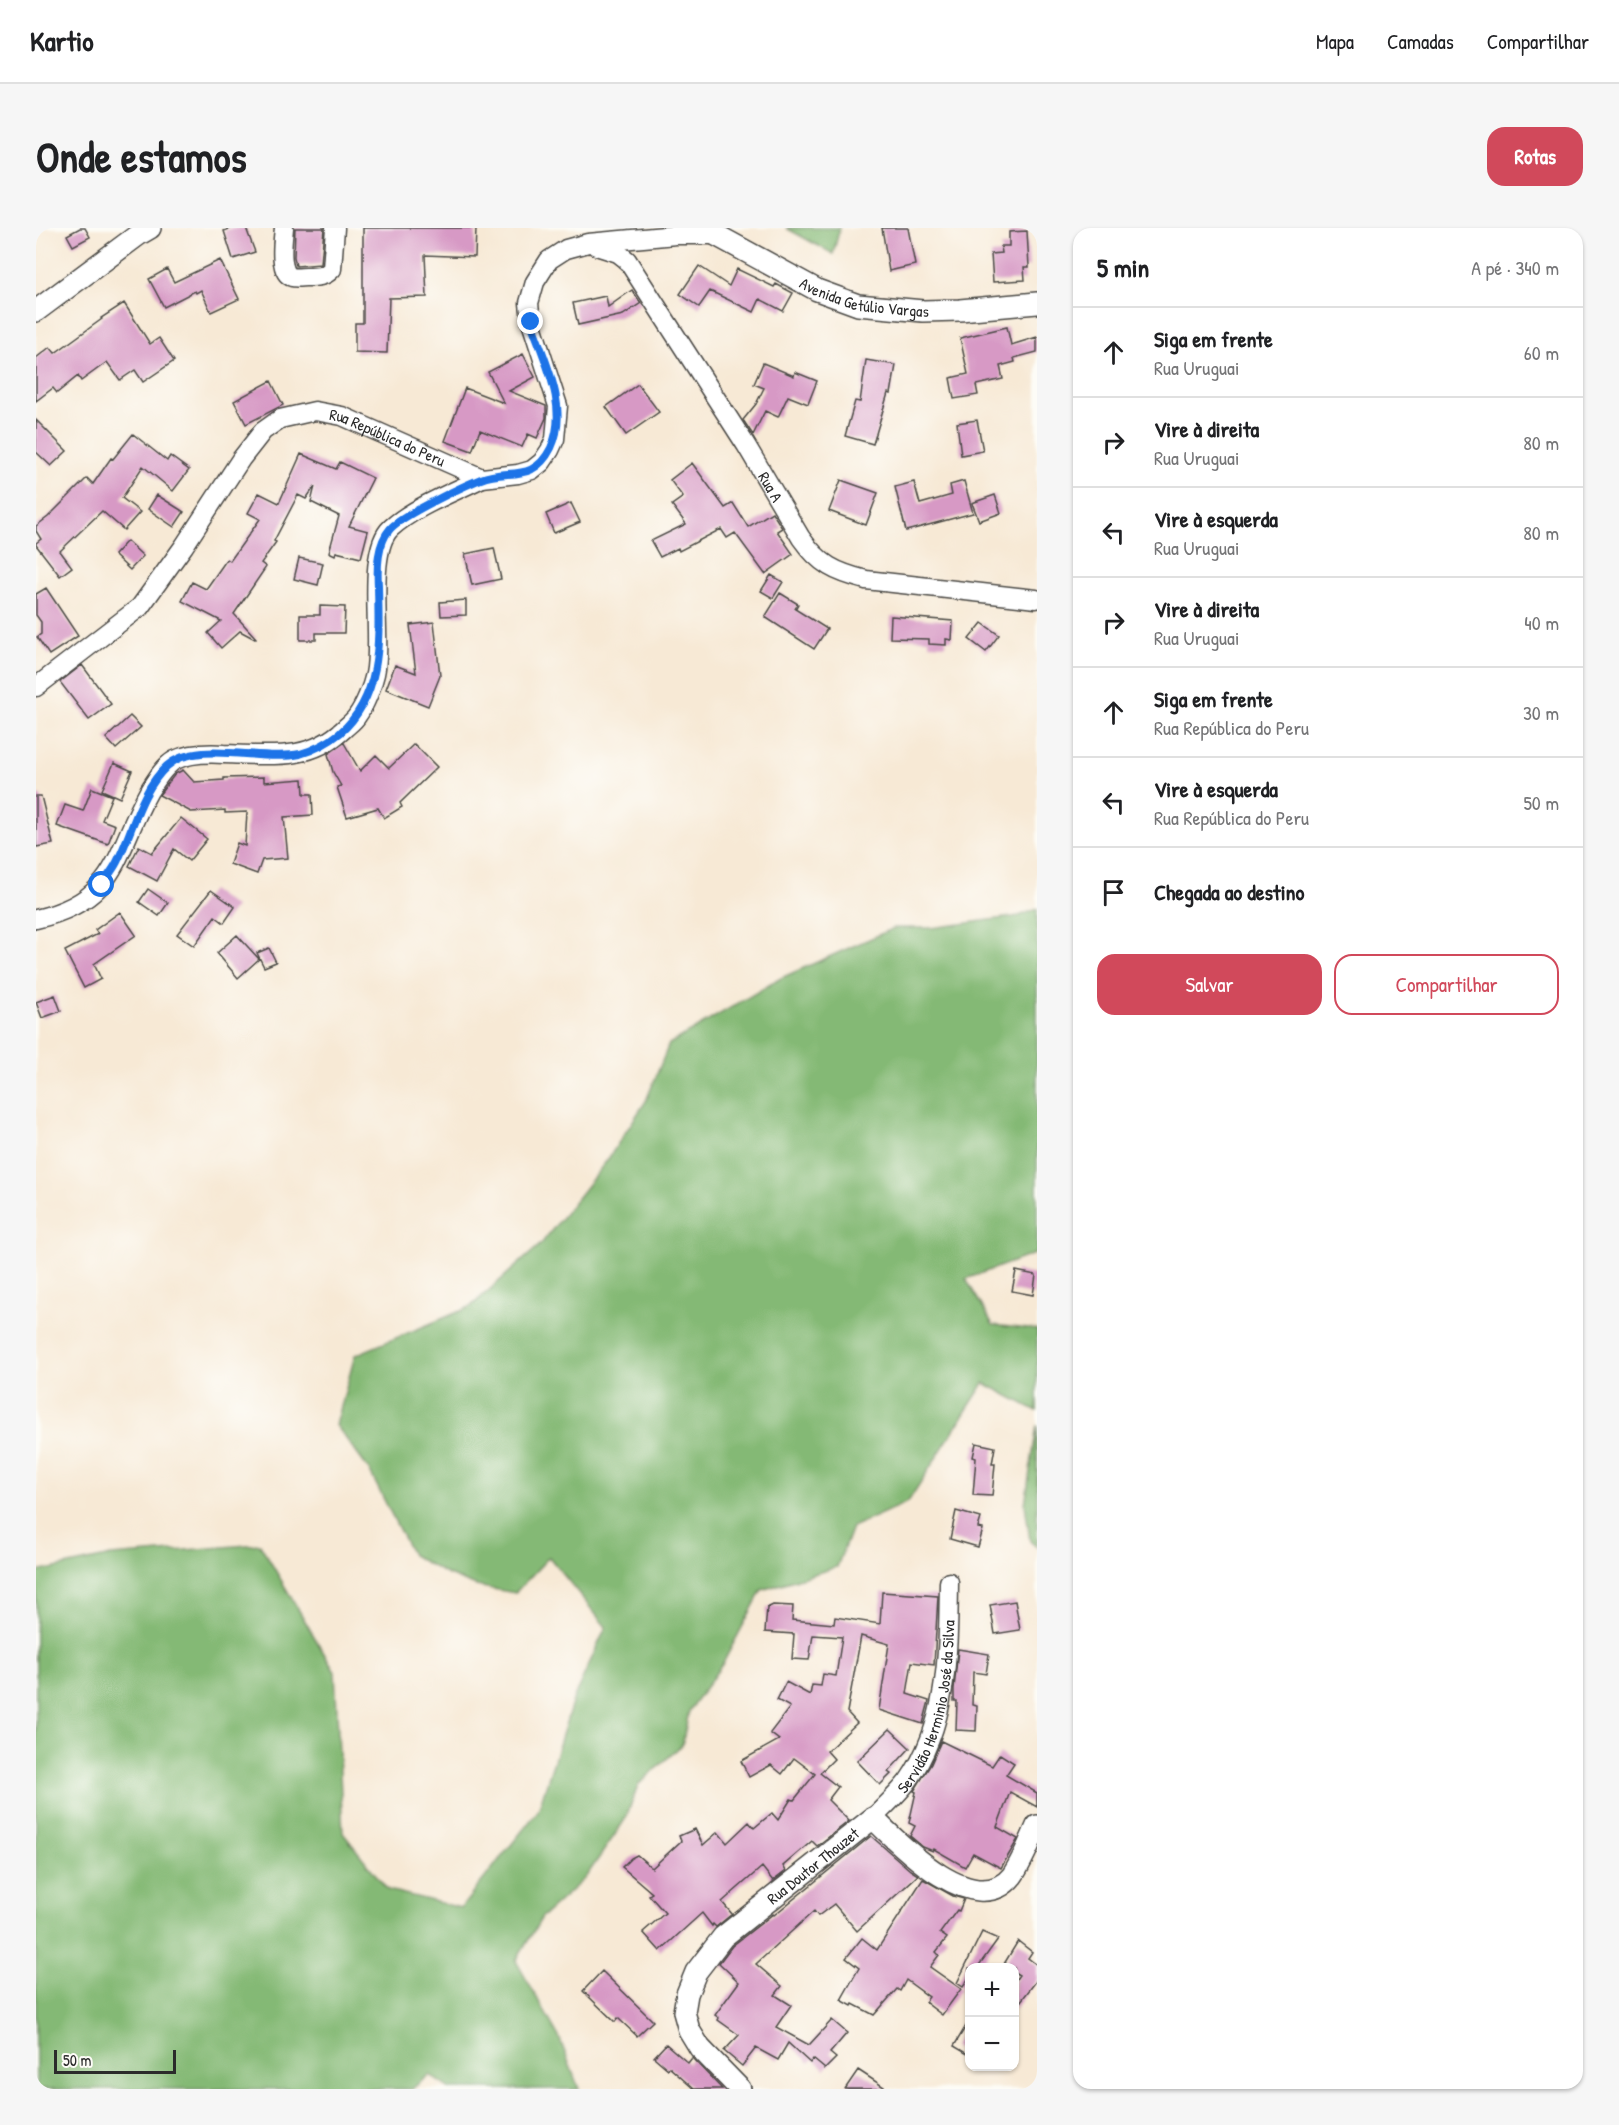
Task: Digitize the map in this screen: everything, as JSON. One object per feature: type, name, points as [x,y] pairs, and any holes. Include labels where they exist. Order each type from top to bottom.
[{"type":"street","points":[[36,311],[150,228]]},
{"type":"street","points":[[284,228],[282,260],[286,272],[291,277],[316,277],[328,274],[332,269],[335,228]]},
{"type":"street","points":[[36,919],[55,915],[74,907],[102,885],[117,863],[137,813],[154,783],[174,760],[189,755],[211,753],[299,754],[321,746],[357,716],[375,674],[378,619],[377,564],[382,543],[389,530],[421,509],[482,478],[532,470],[542,462],[555,439],[558,406],[531,322],[529,303],[535,282],[549,260],[566,249],[588,243],[712,231]]},
{"type":"street","name":"Avenida Getúlio Vargas","points":[[712,231],[817,290],[858,305],[923,311],[1037,303]]},
{"type":"street","name":"Rua A","points":[[588,243],[618,253],[627,260],[746,445],[801,538],[810,550],[830,568],[841,574],[866,580],[1036,599]]},
{"type":"street","name":"Rua República do Peru","points":[[36,687],[140,607],[184,546],[241,459],[263,431],[280,419],[315,411],[342,416],[482,478]]},
{"type":"street","name":"Servidão Herminio José da Silva","points":[[873,1818],[907,1781],[922,1756],[940,1709],[948,1653],[949,1582]]},
{"type":"street","name":"Rua Doutor Thouzet","points":[[740,2089],[700,2048],[689,2030],[684,2012],[687,1994],[696,1972],[723,1937],[873,1818],[906,1851],[926,1866],[950,1880],[975,1890],[990,1889],[1001,1885],[1012,1876],[1037,1826]]},
{"type":"green space","points":[[786,228],[840,228],[833,254]]},
{"type":"green space","points":[[1037,909],[1037,1253],[966,1279],[993,1325],[1037,1330],[1037,1411],[984,1383],[908,1502],[852,1527],[837,1567],[762,1590],[723,1663],[689,1711],[682,1745],[638,1785],[626,1818],[585,1878],[542,1917],[516,1961],[559,2037],[579,2089],[450,2089],[429,2075],[412,2089],[36,2089],[36,1572],[111,1556],[260,1544],[335,1672],[343,1833],[388,1890],[461,1908],[538,1811],[574,1697],[606,1627],[549,1557],[515,1593],[476,1586],[446,1574],[412,1555],[369,1470],[336,1425],[355,1355],[470,1307],[541,1244],[608,1159],[646,1101],[669,1044],[781,978],[894,928],[931,928],[1019,916]]},
{"type":"green space","points":[[1037,1425],[1037,1547],[1030,1541],[1025,1504]]},
{"type":"building","points":[[80,228],[85,228],[90,237],[73,246],[67,235]]},
{"type":"building","points":[[232,228],[246,228],[255,252],[233,259],[224,231]]},
{"type":"building","points":[[295,228],[324,228],[321,264],[296,266]]},
{"type":"building","points":[[363,228],[476,228],[475,257],[425,255],[427,297],[389,298],[387,353],[355,352],[355,323],[363,323]]},
{"type":"building","points":[[882,228],[908,228],[915,265],[889,271]]},
{"type":"building","points":[[1027,231],[1029,267],[1024,267],[1025,280],[993,282],[991,254],[1002,253],[1001,246],[1009,246],[1009,232]]},
{"type":"building","points":[[220,260],[239,299],[211,312],[201,290],[164,307],[149,279],[167,269],[174,282]]},
{"type":"building","points":[[699,266],[729,286],[737,269],[774,287],[776,284],[793,293],[783,311],[760,299],[754,312],[710,291],[699,307],[680,294]]},
{"type":"building","points":[[632,290],[641,303],[623,315],[578,325],[573,303],[606,296],[608,307]]},
{"type":"building","points":[[124,303],[150,344],[159,338],[174,361],[143,382],[135,370],[120,380],[107,362],[81,381],[78,376],[57,393],[53,388],[36,401],[36,358],[50,347],[55,353]]},
{"type":"building","points":[[1007,327],[1011,345],[1037,337],[1037,352],[1014,358],[1015,362],[1000,366],[1003,379],[976,385],[978,395],[954,399],[950,378],[968,374],[960,338]]},
{"type":"building","points":[[523,354],[535,377],[509,391],[546,406],[546,418],[537,438],[528,434],[522,447],[480,430],[472,451],[445,441],[465,388],[504,403],[488,372]]},
{"type":"building","points":[[866,360],[896,365],[891,394],[888,393],[873,444],[845,436],[855,401],[860,402]]},
{"type":"building","points":[[763,363],[794,376],[795,372],[817,381],[808,404],[788,396],[778,417],[765,411],[753,435],[743,420],[756,404],[764,388],[754,384]]},
{"type":"building","points":[[271,381],[283,405],[246,424],[234,401]]},
{"type":"building","points":[[638,384],[659,412],[626,435],[606,407]]},
{"type":"building","points":[[36,420],[67,451],[51,466],[36,452]]},
{"type":"building","points":[[977,420],[983,451],[961,455],[957,423]]},
{"type":"building","points":[[133,434],[167,461],[170,456],[189,470],[173,491],[143,466],[122,498],[140,512],[124,530],[102,511],[60,551],[72,567],[60,576],[36,545],[41,539],[36,526],[87,478],[93,484],[111,458],[113,459]]},
{"type":"building","points":[[301,454],[336,469],[340,462],[373,478],[349,526],[368,531],[361,558],[336,552],[335,555],[329,552],[339,516],[311,502],[315,486],[306,499],[298,495],[274,541],[276,542],[261,563],[266,567],[234,614],[256,638],[240,631],[221,648],[208,633],[221,621],[182,601],[192,582],[206,589],[227,559],[230,561],[260,519],[248,513],[259,493],[279,503]]},
{"type":"building","points":[[692,463],[725,508],[733,503],[748,527],[772,512],[782,528],[777,531],[793,554],[765,574],[735,533],[727,538],[721,529],[679,551],[678,548],[660,557],[651,541],[686,524],[672,505],[683,497],[670,480]]},
{"type":"building","points":[[841,480],[878,493],[866,525],[829,511]]},
{"type":"building","points":[[964,481],[973,513],[906,531],[895,487],[914,482],[920,504],[952,495],[950,485]]},
{"type":"building","points":[[157,495],[184,512],[174,527],[148,509]]},
{"type":"building","points":[[995,495],[1001,513],[979,521],[972,503]]},
{"type":"building","points":[[571,503],[580,522],[554,533],[546,514]]},
{"type":"building","points":[[127,541],[143,556],[130,570],[114,555]]},
{"type":"building","points":[[494,548],[501,579],[472,585],[465,554]]},
{"type":"building","points":[[299,558],[323,563],[318,585],[294,579]]},
{"type":"building","points":[[771,575],[783,582],[773,598],[761,591]]},
{"type":"building","points":[[46,588],[78,636],[49,655],[37,637],[41,634],[41,622],[36,615],[36,594]]},
{"type":"building","points":[[780,593],[798,604],[795,609],[827,629],[814,649],[765,617]]},
{"type":"building","points":[[466,600],[466,615],[441,616],[440,602]]},
{"type":"building","points":[[320,606],[345,607],[344,633],[316,633],[316,640],[300,640],[300,615],[320,615]]},
{"type":"building","points":[[891,616],[953,621],[952,640],[946,639],[946,645],[929,644],[929,639],[890,638]]},
{"type":"building","points":[[434,622],[440,676],[428,706],[386,689],[395,665],[416,673],[410,625]]},
{"type":"building","points":[[982,623],[999,635],[986,652],[969,639]]},
{"type":"building","points":[[82,665],[111,704],[89,720],[60,682]]},
{"type":"building","points":[[130,716],[141,727],[116,749],[106,738]]},
{"type":"building","points":[[344,743],[360,771],[376,755],[389,768],[414,744],[437,767],[400,803],[402,807],[384,818],[378,808],[347,817],[337,787],[341,786],[333,772],[328,754]]},
{"type":"building","points":[[114,763],[132,771],[120,798],[102,790]]},
{"type":"building","points":[[183,770],[194,782],[224,780],[224,778],[264,777],[264,782],[303,779],[304,794],[312,794],[313,815],[284,817],[288,858],[262,860],[257,874],[230,864],[237,843],[245,846],[247,812],[225,813],[225,810],[191,812],[159,795],[175,774]]},
{"type":"building","points":[[92,788],[112,796],[102,820],[115,825],[108,844],[57,826],[65,805],[83,811]]},
{"type":"building","points":[[36,796],[41,796],[53,844],[36,847]]},
{"type":"building","points":[[181,818],[207,839],[189,861],[174,849],[157,881],[129,866],[139,846],[152,853]]},
{"type":"building","points":[[148,889],[168,903],[159,916],[139,902]]},
{"type":"building","points":[[211,890],[235,907],[224,923],[215,916],[194,946],[177,934]]},
{"type":"building","points":[[120,912],[136,935],[94,964],[101,979],[84,988],[65,951],[98,934],[95,930]]},
{"type":"building","points":[[237,935],[259,959],[238,978],[217,953]]},
{"type":"building","points":[[269,948],[276,962],[264,967],[257,953]]},
{"type":"building","points":[[55,995],[61,1011],[42,1018],[36,1002]]},
{"type":"building","points":[[1016,1271],[1036,1275],[1033,1295],[1012,1291]]},
{"type":"building","points":[[976,1443],[995,1447],[992,1464],[995,1464],[992,1496],[973,1495],[976,1458],[973,1457]]},
{"type":"building","points":[[956,1511],[981,1518],[978,1528],[983,1529],[978,1547],[950,1539]]},
{"type":"building","points":[[882,1592],[938,1596],[934,1665],[912,1662],[907,1694],[929,1701],[923,1724],[879,1710],[889,1644],[861,1636],[847,1712],[857,1723],[827,1751],[834,1759],[820,1773],[838,1787],[828,1800],[849,1821],[817,1846],[812,1841],[783,1866],[786,1871],[773,1881],[762,1867],[722,1902],[732,1914],[716,1927],[713,1924],[712,1926],[702,1913],[660,1951],[643,1932],[665,1913],[649,1895],[652,1893],[622,1867],[637,1855],[652,1868],[681,1841],[679,1836],[695,1829],[703,1845],[718,1832],[727,1843],[749,1822],[754,1828],[772,1813],[778,1820],[791,1799],[794,1800],[815,1774],[794,1758],[782,1774],[771,1765],[749,1777],[741,1761],[779,1740],[770,1733],[790,1707],[777,1700],[786,1682],[810,1695],[812,1685],[821,1686],[823,1674],[836,1676],[842,1637],[813,1635],[809,1660],[792,1659],[794,1634],[765,1632],[767,1608],[773,1605],[793,1606],[792,1620],[834,1624],[835,1617],[880,1624]]},
{"type":"building","points":[[1015,1601],[1020,1630],[995,1634],[990,1605]]},
{"type":"building","points":[[958,1649],[989,1654],[986,1674],[973,1672],[972,1705],[977,1706],[976,1731],[956,1730],[957,1701],[954,1701],[954,1689]]},
{"type":"building","points":[[890,1729],[910,1748],[888,1772],[891,1774],[880,1785],[857,1761]]},
{"type":"building","points":[[941,1741],[992,1766],[1000,1754],[1014,1763],[1006,1775],[1037,1793],[1037,1807],[1010,1792],[997,1827],[1018,1839],[1001,1868],[973,1853],[965,1867],[934,1849],[933,1851],[923,1847],[910,1836],[915,1826],[909,1823],[916,1792],[914,1791],[931,1764]]},
{"type":"building","points":[[871,1836],[918,1875],[857,1931],[834,1904],[818,1916],[814,1911],[756,1964],[782,1986],[775,1995],[791,2005],[776,2027],[809,2045],[832,2020],[847,2033],[830,2053],[836,2058],[825,2069],[813,2059],[810,2063],[788,2043],[778,2060],[756,2048],[742,2066],[724,2051],[739,2035],[718,2020],[719,2018],[715,2015],[739,1982],[719,1963],[732,1946]]},
{"type":"building","points":[[923,1879],[953,1896],[964,1899],[959,1911],[957,1910],[940,1933],[947,1938],[936,1952],[939,1955],[930,1967],[961,1989],[942,2015],[925,2002],[929,1997],[906,1980],[900,1991],[897,1989],[874,2015],[841,2000],[859,1968],[846,1958],[862,1938],[877,1950]]},
{"type":"building","points":[[982,1932],[998,1939],[981,1963],[967,1963]]},
{"type":"building","points":[[1018,1941],[1032,1952],[1028,1958],[1037,1965],[1037,1980],[1019,2003],[1019,1963],[1005,1963]]},
{"type":"building","points":[[965,1967],[965,1984],[963,1987],[957,1983]]},
{"type":"building","points":[[602,1971],[653,2021],[637,2036],[618,2018],[615,2022],[583,1991]]},
{"type":"building","points":[[965,2028],[965,2053],[954,2046]]},
{"type":"building","points":[[666,2044],[688,2063],[692,2058],[722,2089],[694,2089],[669,2067],[668,2069],[654,2057]]},
{"type":"building","points":[[858,2070],[887,2089],[845,2089]]},
{"type":"route","points":[[102,885],[117,863],[137,813],[154,783],[174,760],[189,755],[211,753],[299,754],[321,746],[357,716],[375,674],[378,619],[377,564],[382,543],[389,530],[403,519],[482,478],[532,470],[542,462],[555,439],[558,406],[531,322]]}]
